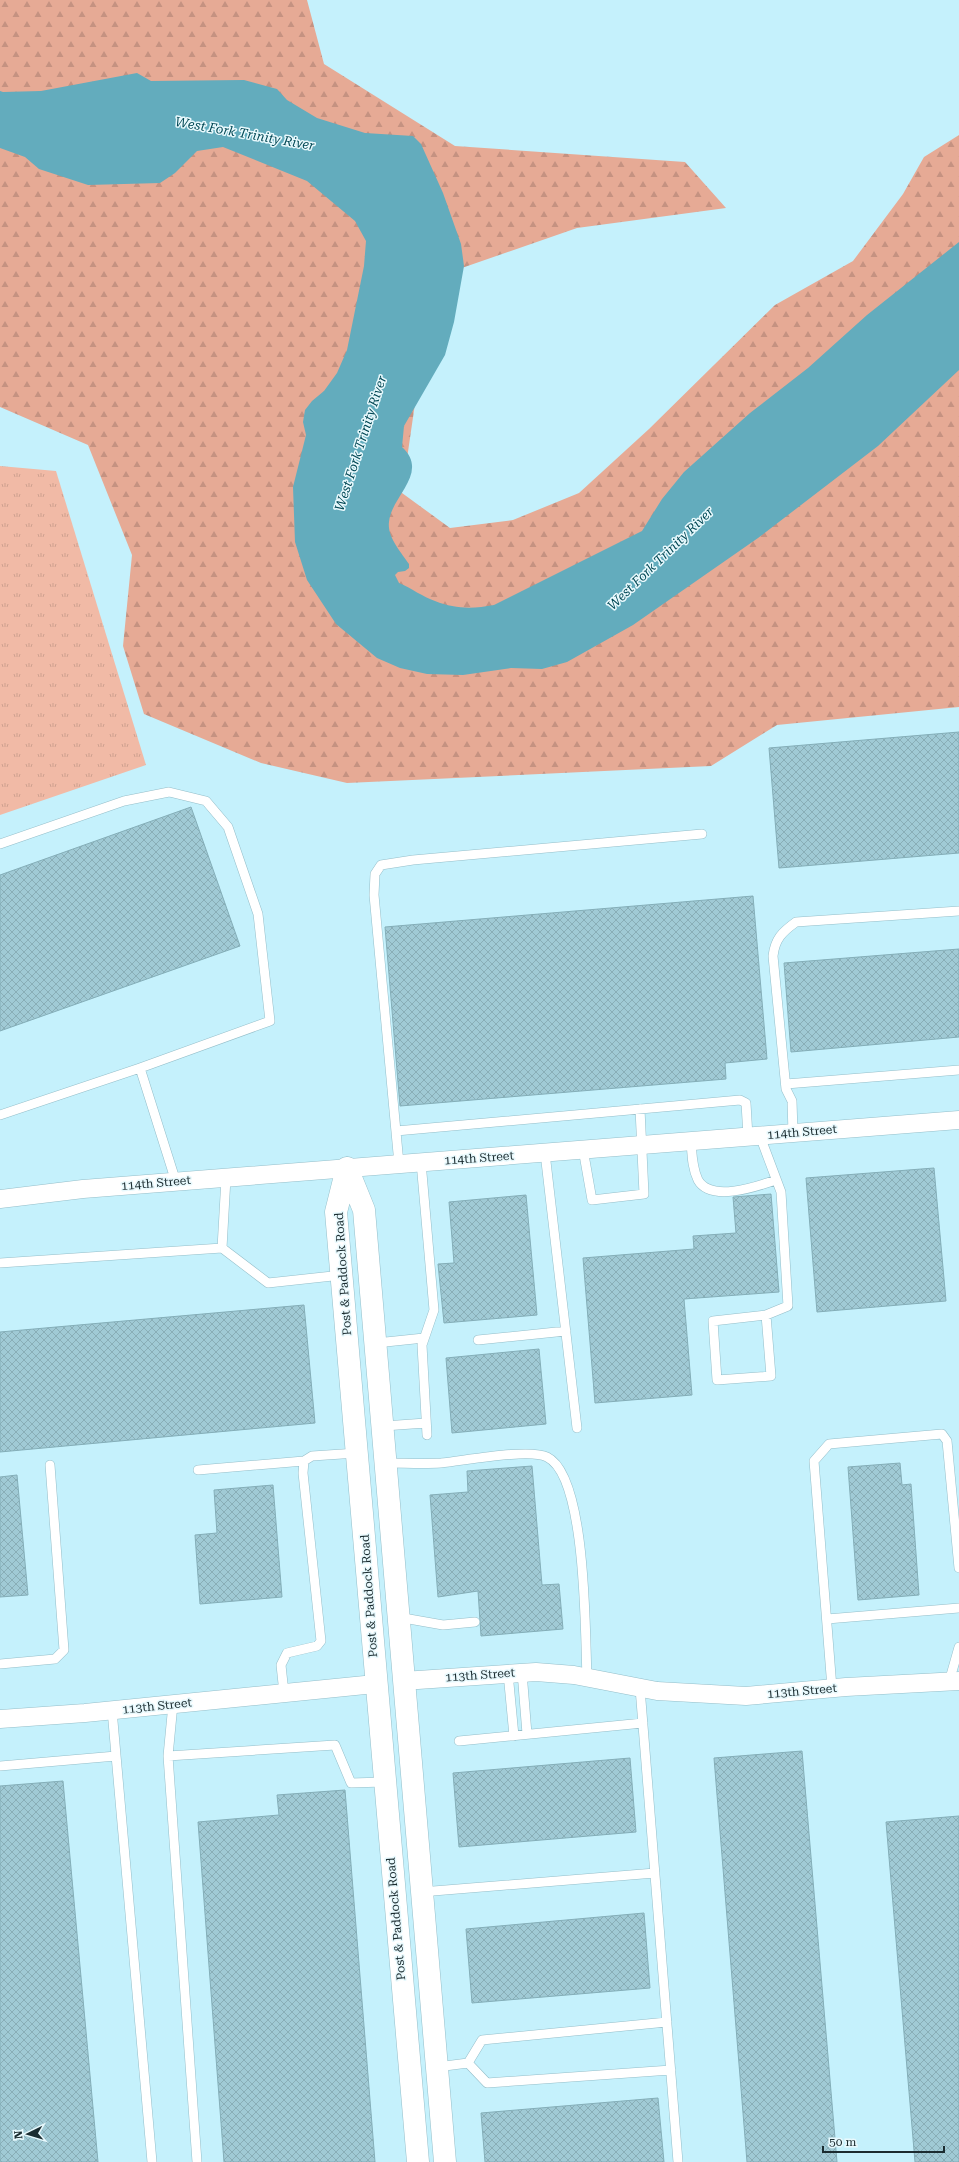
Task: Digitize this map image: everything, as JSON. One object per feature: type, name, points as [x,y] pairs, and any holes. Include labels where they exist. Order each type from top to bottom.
[{"type":"street","name":"114th Street","points":[[0,1199],[176,1182],[545,1152],[958,1122]]},
{"type":"street","name":"Post & Paddock Road","points":[[347,1168],[336,1212],[359,1459],[375,1684],[418,2162]]},
{"type":"street","name":"Post & Paddock Road","points":[[347,1168],[364,1210],[384,1426],[403,1681],[445,2162]]},
{"type":"street","points":[[359,1459],[387,1462]]},
{"type":"street","name":"113th Street","points":[[0,1719],[112,1710],[403,1681],[536,1672],[587,1678],[640,1688],[714,1696],[746,1696],[832,1688],[954,1681]]},
{"type":"street","points":[[409,2069],[437,2067]]},
{"type":"lane","points":[[0,844],[124,801],[169,792],[206,801],[228,826],[258,914],[270,1021],[140,1068],[0,1115]]},
{"type":"lane","points":[[399,1164],[374,895],[375,874],[381,865],[413,860],[702,834]]},
{"type":"lane","points":[[793,1133],[792,1101],[786,1084],[773,956],[774,943],[783,931],[796,922],[959,911]]},
{"type":"lane","points":[[140,1068],[176,1182]]},
{"type":"lane","points":[[786,1084],[959,1070]]},
{"type":"lane","points":[[396,1131],[744,1100],[754,1136],[781,1192],[788,1306],[766,1315],[713,1320],[717,1380],[771,1376],[766,1315]]},
{"type":"lane","points":[[583,1150],[592,1200],[644,1194],[643,1145],[640,1109]]},
{"type":"lane","points":[[691,1141],[694,1172],[699,1182],[707,1189],[720,1192],[735,1191],[752,1188],[776,1180]]},
{"type":"lane","points":[[545,1152],[577,1428]]},
{"type":"lane","points":[[421,1162],[434,1310],[422,1345],[427,1435]]},
{"type":"lane","points":[[222,1248],[226,1178]]},
{"type":"lane","points":[[0,1263],[222,1248],[268,1283],[342,1275]]},
{"type":"lane","points":[[478,1340],[566,1331]]},
{"type":"lane","points":[[376,1343],[424,1338]]},
{"type":"lane","points":[[384,1426],[426,1423]]},
{"type":"lane","points":[[832,1688],[814,1461],[829,1444],[942,1434],[947,1441],[957,1526],[959,1568]]},
{"type":"lane","points":[[387,1462],[440,1463],[529,1454],[546,1456],[559,1467],[572,1498],[578,1532],[587,1678]]},
{"type":"lane","points":[[198,1470],[304,1461],[312,1456],[359,1459]]},
{"type":"lane","points":[[284,1693],[281,1665],[287,1653],[317,1646],[321,1641],[303,1473],[304,1461]]},
{"type":"lane","points":[[0,1664],[55,1659],[64,1650],[50,1464]]},
{"type":"lane","points":[[827,1618],[959,1608]]},
{"type":"lane","points":[[398,1620],[409,1619],[443,1625],[474,1622]]},
{"type":"lane","points":[[954,1681],[959,1647]]},
{"type":"lane","points":[[515,1673],[527,1734]]},
{"type":"lane","points":[[514,1736],[515,1673]]},
{"type":"lane","points":[[640,1688],[678,2162]]},
{"type":"lane","points":[[172,1704],[168,1756],[197,2162]]},
{"type":"lane","points":[[112,1710],[152,2162]]},
{"type":"lane","points":[[459,1741],[643,1723]]},
{"type":"lane","points":[[168,1756],[335,1745],[351,1783],[384,1782]]},
{"type":"lane","points":[[0,1766],[116,1756]]},
{"type":"lane","points":[[421,1892],[655,1873]]},
{"type":"lane","points":[[468,2063],[482,2040],[667,2022]]},
{"type":"lane","points":[[437,2067],[468,2063]]},
{"type":"lane","points":[[468,2063],[487,2083],[671,2070]]},
{"type":"green space","points":[[0,0],[307,0],[324,64],[455,146],[685,162],[726,208],[577,228],[456,270],[418,383],[402,493],[450,528],[513,520],[579,493],[649,429],[775,305],[853,261],[903,194],[924,157],[959,135],[959,707],[777,725],[711,766],[347,783],[261,763],[144,714],[123,646],[132,555],[88,445],[0,407]]},
{"type":"green space","points":[[0,466],[56,471],[146,765],[0,815]]},
{"type":"water","name":"West Fork Trinity River","points":[[137,73],[151,81],[244,80],[277,89],[287,100],[317,118],[365,133],[413,136],[421,144],[443,193],[461,244],[464,266],[454,322],[445,355],[404,426],[402,447],[410,457],[412,466],[411,475],[391,512],[389,528],[392,539],[409,564],[409,568],[405,571],[398,572],[395,575],[399,583],[442,604],[464,608],[494,605],[642,531],[662,499],[684,472],[750,413],[808,368],[867,315],[959,242],[959,370],[878,446],[758,538],[633,625],[567,662],[542,669],[511,668],[463,675],[427,674],[400,668],[377,658],[336,624],[307,580],[295,542],[293,487],[306,435],[303,422],[305,410],[312,401],[324,391],[337,373],[347,350],[364,266],[366,241],[355,221],[307,181],[223,147],[197,151],[175,173],[160,183],[88,185],[39,169],[25,157],[0,148],[0,91],[41,91]]},
{"type":"building","points":[[959,732],[959,853],[779,868],[769,748]]},
{"type":"building","points":[[191,807],[240,946],[0,1031],[0,875]]},
{"type":"building","points":[[753,896],[767,1059],[725,1063],[726,1079],[400,1106],[385,927]]},
{"type":"building","points":[[959,949],[959,1037],[791,1052],[784,963]]},
{"type":"building","points":[[934,1168],[946,1301],[817,1312],[806,1178]]},
{"type":"building","points":[[771,1194],[779,1292],[684,1299],[692,1395],[595,1403],[583,1258],[694,1249],[693,1236],[736,1233],[733,1197]]},
{"type":"building","points":[[526,1195],[537,1315],[444,1323],[438,1264],[454,1263],[449,1202]]},
{"type":"building","points":[[304,1305],[315,1423],[0,1452],[0,1332]]},
{"type":"building","points":[[539,1349],[546,1424],[452,1433],[446,1358]]},
{"type":"building","points":[[900,1463],[902,1485],[911,1484],[919,1595],[858,1600],[848,1467]]},
{"type":"building","points":[[532,1466],[542,1585],[559,1584],[563,1629],[481,1636],[478,1591],[438,1597],[430,1495],[468,1492],[467,1471]]},
{"type":"building","points":[[17,1475],[28,1595],[0,1597],[0,1477]]},
{"type":"building","points":[[273,1485],[282,1597],[200,1604],[195,1535],[217,1533],[214,1490]]},
{"type":"building","points":[[802,1751],[837,2162],[747,2162],[714,1758]]},
{"type":"building","points":[[630,1758],[636,1832],[459,1847],[453,1773]]},
{"type":"building","points":[[63,1781],[98,2162],[0,2162],[0,1786]]},
{"type":"building","points":[[345,1790],[375,2162],[224,2162],[198,1822],[279,1815],[277,1795]]},
{"type":"building","points":[[959,1816],[959,2162],[915,2162],[886,1822]]},
{"type":"building","points":[[644,1913],[650,1988],[472,2003],[466,1929]]},
{"type":"building","points":[[658,2098],[664,2162],[485,2162],[481,2113]]}]
